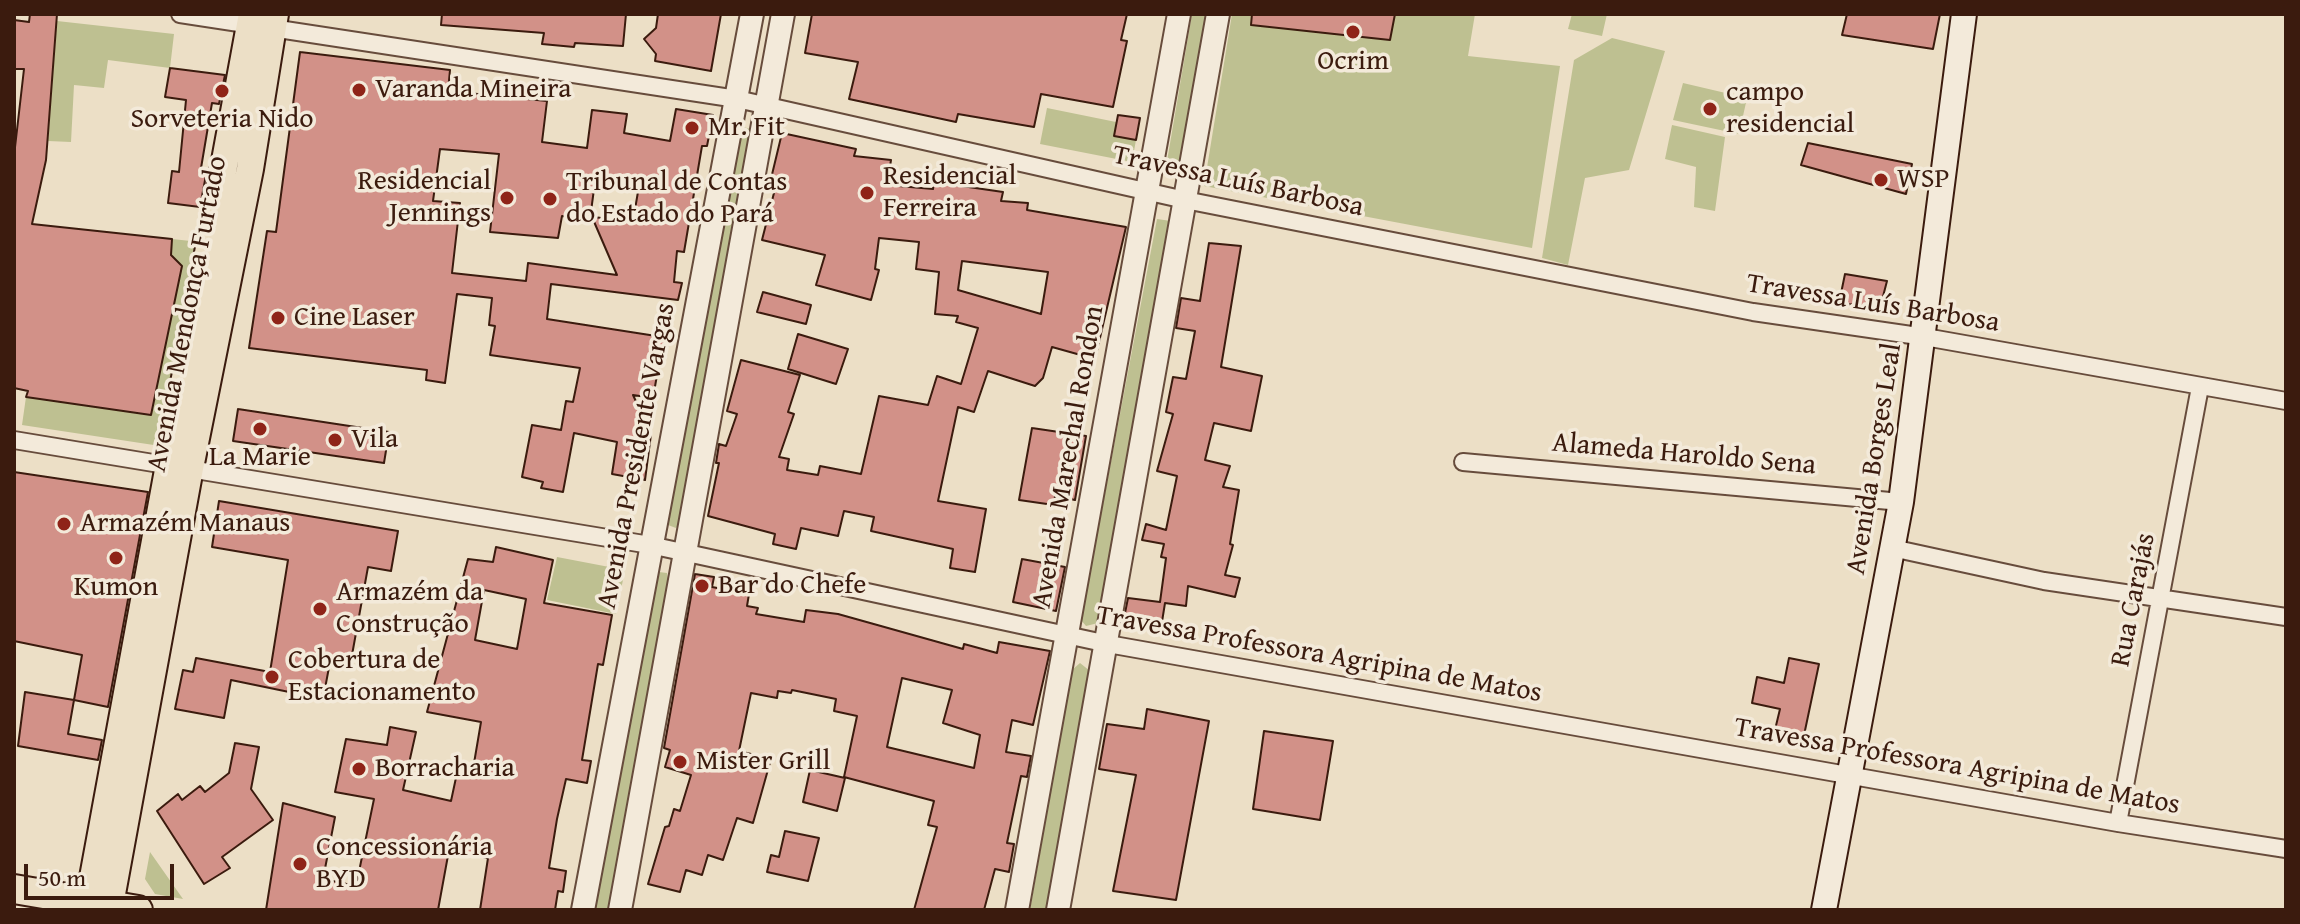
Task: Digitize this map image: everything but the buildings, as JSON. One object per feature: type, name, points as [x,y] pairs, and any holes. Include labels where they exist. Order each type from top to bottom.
[{"type":"highway","points":[[14,889],[106,908]]},
{"type":"main road","name":"Avenida Borges Leal","points":[[1824,910],[1901,502],[1925,337],[1964,14]]},
{"type":"main road","name":"Avenida Mendonça Furtado","points":[[106,908],[180,466],[263,20]]},
{"type":"street","name":"Travessa Luís Barbosa","points":[[180,14],[263,20],[767,104],[1185,200],[1753,312],[1925,337],[2286,401]]},
{"type":"street","name":"Avenida Presidente Vargas","points":[[583,910],[752,14]]},
{"type":"street","points":[[620,910],[783,14]]},
{"type":"street","name":"Avenida Marechal Rondon","points":[[1017,910],[1179,14]]},
{"type":"street","points":[[1058,910],[1108,644],[1218,14]]},
{"type":"street","name":"Rua Carajás","points":[[2118,823],[2200,387]]},
{"type":"street","name":"Travessa Professora Agripina de Matos","points":[[14,440],[650,545],[1108,644],[2118,823],[2286,849]]},
{"type":"street","name":"Alameda Haroldo Sena","points":[[1463,462],[1901,502]]},
{"type":"street","points":[[1892,548],[2044,581],[2286,617]]},
{"type":"green space","points":[[1192,14],[1206,14],[1179,175],[1165,173]]},
{"type":"green space","points":[[1232,14],[1475,14],[1468,56],[1560,66],[1532,248],[1204,186]]},
{"type":"green space","points":[[1572,14],[1607,14],[1602,36],[1568,29]]},
{"type":"green space","points":[[57,21],[174,34],[170,68],[108,60],[104,88],[74,85],[71,142],[48,141]]},
{"type":"green space","points":[[1612,38],[1665,51],[1629,170],[1585,178],[1568,265],[1542,258],[1574,60]]},
{"type":"green space","name":"campo residencial","points":[[1683,83],[1747,98],[1739,134],[1673,120]]},
{"type":"green space","points":[[1047,108],[1116,122],[1114,136],[1136,140],[1132,162],[1040,144]]},
{"type":"green space","points":[[1672,125],[1725,137],[1715,211],[1694,207],[1696,167],[1665,159]]},
{"type":"green space","points":[[743,127],[751,129],[754,136],[682,521],[676,528],[668,525],[666,518],[738,133]]},
{"type":"green space","points":[[1157,219],[1171,221],[1098,623],[1086,626],[1081,620]]},
{"type":"green space","points":[[172,239],[200,242],[180,449],[22,425],[26,397],[151,415],[182,267],[171,255]]},
{"type":"green space","points":[[557,557],[625,570],[616,614],[547,600]]},
{"type":"green space","points":[[659,572],[667,573],[668,579],[610,910],[592,910]]},
{"type":"green space","points":[[1080,663],[1090,671],[1046,910],[1030,910],[1072,670]]},
{"type":"green space","points":[[150,852],[183,899],[155,894],[145,879]]},
{"type":"place","name":"Ocrim","points":[[1353,32]]},
{"type":"place","name":"Varanda Mineira","points":[[359,90]]},
{"type":"place","name":"Sorveteria Nido","points":[[222,91]]},
{"type":"place","name":"campo residencial","points":[[1710,109]]},
{"type":"place","name":"Mr. Fit","points":[[692,128]]},
{"type":"place","name":"WSP","points":[[1881,180]]},
{"type":"place","name":"Residencial Ferreira","points":[[867,193]]},
{"type":"place","name":"Residencial Jennings","points":[[507,198]]},
{"type":"place","name":"Tribunal de Contas do Estado do Pará","points":[[550,199]]},
{"type":"place","name":"Cine Laser","points":[[278,318]]},
{"type":"place","name":"La Marie","points":[[260,429]]},
{"type":"place","name":"Vila","points":[[335,440]]},
{"type":"place","name":"Armazém Manaus","points":[[64,524]]},
{"type":"place","name":"Kumon","points":[[116,558]]},
{"type":"place","name":"Bar do Chefe","points":[[702,586]]},
{"type":"place","name":"Armazém da Construção","points":[[320,609]]},
{"type":"place","name":"Cobertura de Estacionamento","points":[[272,677]]},
{"type":"place","name":"Mister Grill","points":[[680,762]]},
{"type":"place","name":"Borracharia","points":[[359,769]]},
{"type":"place","name":"Concessionária BYD","points":[[300,864]]}]
